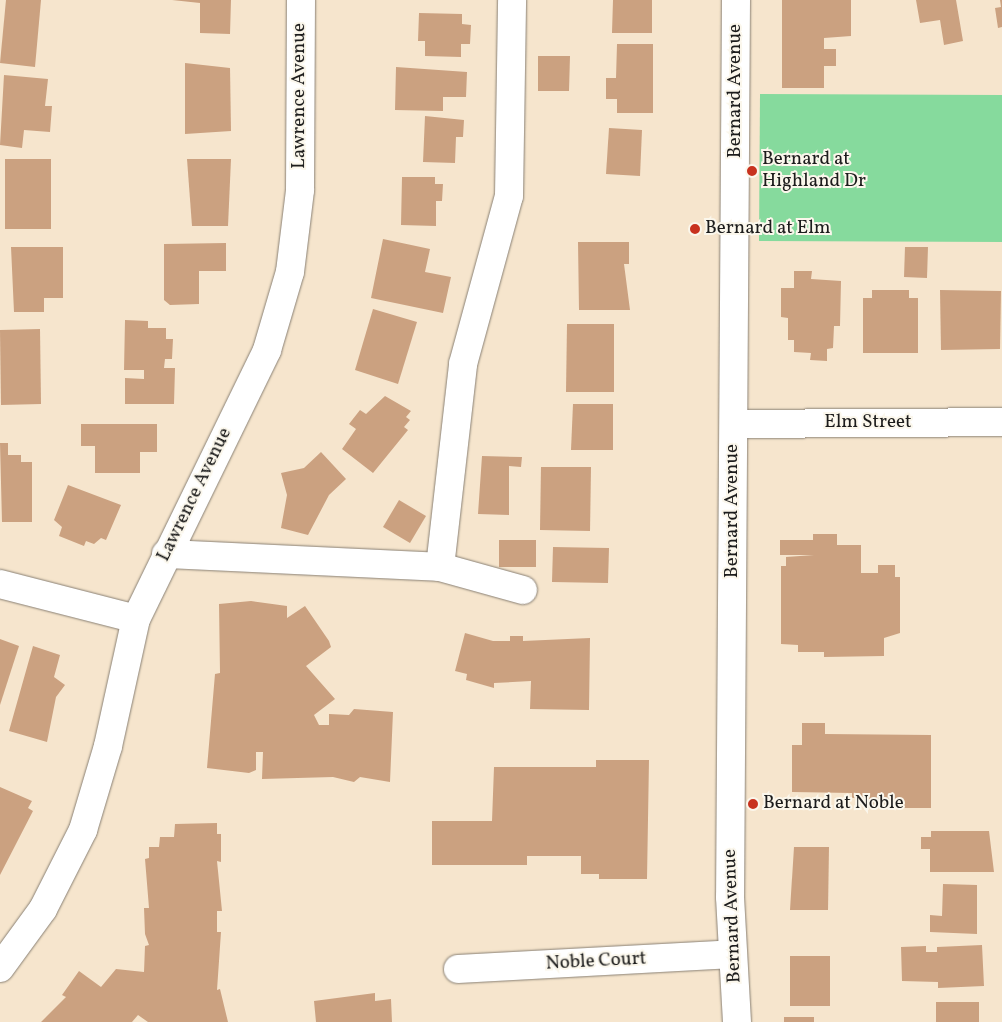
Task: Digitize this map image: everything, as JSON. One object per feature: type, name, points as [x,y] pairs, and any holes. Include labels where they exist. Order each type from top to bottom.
[{"type":"street","name":"Lawrence Avenue","points":[[0,968],[43,909],[83,830],[108,746],[136,619],[267,350],[290,272],[300,190],[301,0]]},
{"type":"street","points":[[440,567],[463,364],[509,196],[512,0]]},
{"type":"street","name":"Bernard Avenue","points":[[736,0],[733,954],[737,1022]]},
{"type":"street","name":"Elm Street","points":[[734,424],[1002,422]]},
{"type":"street","points":[[166,554],[440,567],[523,590]]},
{"type":"street","points":[[0,584],[136,619]]},
{"type":"street","name":"Noble Court","points":[[458,969],[733,954]]},
{"type":"green space","points":[[760,94],[1002,95],[1002,242],[759,241]]},
{"type":"building","points":[[6,0],[41,0],[35,67],[0,63]]},
{"type":"building","points":[[172,0],[231,0],[230,34],[200,33],[200,3]]},
{"type":"building","points":[[613,0],[652,0],[652,33],[612,33]]},
{"type":"building","points":[[782,0],[851,0],[851,36],[824,38],[824,49],[836,49],[836,66],[824,66],[824,88],[782,88]]},
{"type":"building","points":[[916,0],[956,0],[963,41],[944,45],[940,20],[920,23]]},
{"type":"building","points":[[1000,0],[1002,0],[1002,27],[998,28],[995,8],[1001,7]]},
{"type":"building","points":[[419,13],[462,14],[462,24],[471,25],[470,44],[461,44],[461,57],[425,56],[425,41],[418,41]]},
{"type":"building","points":[[617,44],[653,44],[653,113],[617,113],[617,99],[606,99],[606,78],[616,78]]},
{"type":"building","points":[[538,56],[570,56],[569,91],[538,91]]},
{"type":"building","points":[[185,63],[230,68],[231,131],[185,134]]},
{"type":"building","points":[[396,67],[467,72],[466,97],[443,97],[443,111],[395,110]]},
{"type":"building","points":[[4,75],[48,79],[45,106],[52,106],[50,132],[24,130],[22,148],[0,145]]},
{"type":"building","points":[[425,116],[464,120],[463,137],[456,137],[455,163],[423,162]]},
{"type":"building","points":[[609,128],[642,130],[640,176],[606,174]]},
{"type":"building","points":[[5,159],[51,159],[51,229],[5,229]]},
{"type":"building","points":[[187,159],[231,159],[228,226],[192,226]]},
{"type":"building","points":[[402,177],[435,177],[435,184],[443,184],[442,201],[436,201],[436,226],[401,225]]},
{"type":"building","points":[[383,239],[430,249],[425,272],[451,277],[443,313],[371,298]]},
{"type":"building","points":[[578,242],[629,242],[629,264],[624,264],[630,310],[579,310]]},
{"type":"building","points":[[226,243],[226,271],[199,271],[199,304],[170,305],[164,300],[164,244]]},
{"type":"building","points":[[11,247],[63,247],[63,298],[44,298],[44,312],[14,312]]},
{"type":"building","points":[[905,247],[928,247],[927,278],[904,277]]},
{"type":"building","points":[[794,271],[812,271],[811,279],[841,281],[840,326],[834,326],[833,348],[827,349],[827,361],[810,360],[811,353],[794,352],[794,340],[788,340],[788,318],[781,317],[781,288],[794,288]]},
{"type":"building","points":[[872,290],[909,290],[909,298],[918,298],[918,353],[863,353],[863,298],[872,298]]},
{"type":"building","points":[[940,290],[1001,291],[1000,349],[941,350]]},
{"type":"building","points":[[373,309],[417,322],[398,384],[355,370]]},
{"type":"building","points":[[125,320],[148,321],[148,328],[166,328],[166,339],[173,339],[172,359],[165,359],[164,368],[175,368],[174,404],[125,404],[125,378],[144,379],[144,370],[124,370]]},
{"type":"building","points":[[567,324],[614,324],[614,392],[566,392]]},
{"type":"building","points":[[40,329],[41,404],[1,405],[0,330]]},
{"type":"building","points":[[385,396],[411,411],[406,417],[410,420],[404,427],[408,430],[373,473],[342,449],[356,429],[349,424],[360,410],[366,414]]},
{"type":"building","points":[[573,404],[613,404],[613,450],[571,450]]},
{"type":"building","points":[[81,424],[157,424],[157,452],[140,452],[140,473],[95,473],[95,446],[81,446]]},
{"type":"building","points":[[0,443],[8,443],[8,455],[21,455],[21,462],[32,462],[32,522],[2,522]]},
{"type":"building","points":[[321,452],[346,479],[329,495],[308,535],[281,528],[287,495],[281,473],[304,468]]},
{"type":"building","points":[[482,456],[522,457],[521,467],[509,466],[509,515],[478,514]]},
{"type":"building","points":[[541,467],[591,467],[590,531],[540,530]]},
{"type":"building","points":[[68,485],[121,505],[106,540],[101,538],[94,544],[86,541],[84,546],[59,536],[62,527],[54,520]]},
{"type":"building","points":[[399,500],[426,516],[410,543],[383,527]]},
{"type":"building","points":[[813,534],[837,534],[837,545],[861,545],[861,573],[878,573],[878,565],[895,565],[895,577],[900,577],[900,633],[884,638],[884,656],[824,657],[824,652],[798,652],[798,645],[781,644],[781,566],[786,566],[786,557],[814,555],[780,555],[780,540],[813,540]]},
{"type":"building","points":[[499,540],[536,540],[536,567],[499,567]]},
{"type":"building","points":[[553,547],[609,548],[608,583],[552,582]]},
{"type":"building","points":[[251,601],[287,606],[287,618],[305,606],[329,641],[331,647],[306,666],[335,699],[314,715],[319,725],[329,725],[329,714],[349,715],[354,709],[393,712],[390,782],[360,777],[354,782],[333,777],[262,779],[263,752],[256,752],[256,770],[249,773],[207,768],[215,674],[220,673],[219,604]]},
{"type":"building","points":[[465,633],[493,641],[510,641],[510,636],[523,636],[523,641],[590,638],[589,710],[530,709],[531,681],[494,683],[494,688],[466,680],[467,674],[455,671]]},
{"type":"building","points":[[0,639],[19,646],[0,705]]},
{"type":"building","points":[[33,646],[60,655],[54,677],[65,685],[56,697],[47,742],[9,731]]},
{"type":"building","points":[[802,723],[825,723],[825,734],[931,735],[931,808],[865,808],[865,798],[852,798],[852,793],[792,792],[792,745],[802,745]]},
{"type":"building","points":[[596,760],[649,760],[647,879],[599,879],[599,874],[581,874],[581,856],[527,856],[527,865],[432,865],[432,821],[492,821],[494,767],[596,767]]},
{"type":"building","points":[[0,787],[32,801],[28,808],[33,811],[0,875]]},
{"type":"building","points":[[217,823],[217,834],[221,834],[221,862],[217,861],[222,911],[217,911],[217,932],[221,932],[217,990],[220,989],[228,1022],[148,1022],[138,1015],[132,1022],[41,1022],[66,997],[62,995],[79,971],[101,987],[116,969],[144,972],[145,946],[149,945],[145,934],[144,908],[149,908],[145,859],[149,858],[149,847],[159,847],[160,837],[174,837],[175,824]]},
{"type":"building","points":[[931,831],[989,831],[994,872],[930,872],[930,849],[921,849],[921,837],[931,837]]},
{"type":"building","points":[[794,847],[829,847],[828,910],[790,910]]},
{"type":"building","points":[[943,884],[977,885],[977,934],[930,932],[930,915],[942,916]]},
{"type":"building","points":[[982,945],[984,986],[938,988],[938,982],[902,981],[901,947],[926,946],[926,952],[937,952],[937,947]]},
{"type":"building","points":[[790,956],[830,956],[830,1006],[790,1006]]},
{"type":"building","points":[[375,993],[375,1001],[391,999],[392,1022],[316,1022],[314,1001]]},
{"type":"building","points":[[936,1002],[979,1002],[979,1022],[936,1022]]},
{"type":"building","points":[[784,1017],[814,1017],[814,1022],[784,1022]]},
{"type":"place","name":"Bernard at Highland Dr","points":[[752,171]]},
{"type":"place","name":"Bernard at Elm","points":[[695,229]]},
{"type":"place","name":"Bernard at Noble","points":[[753,804]]}]
